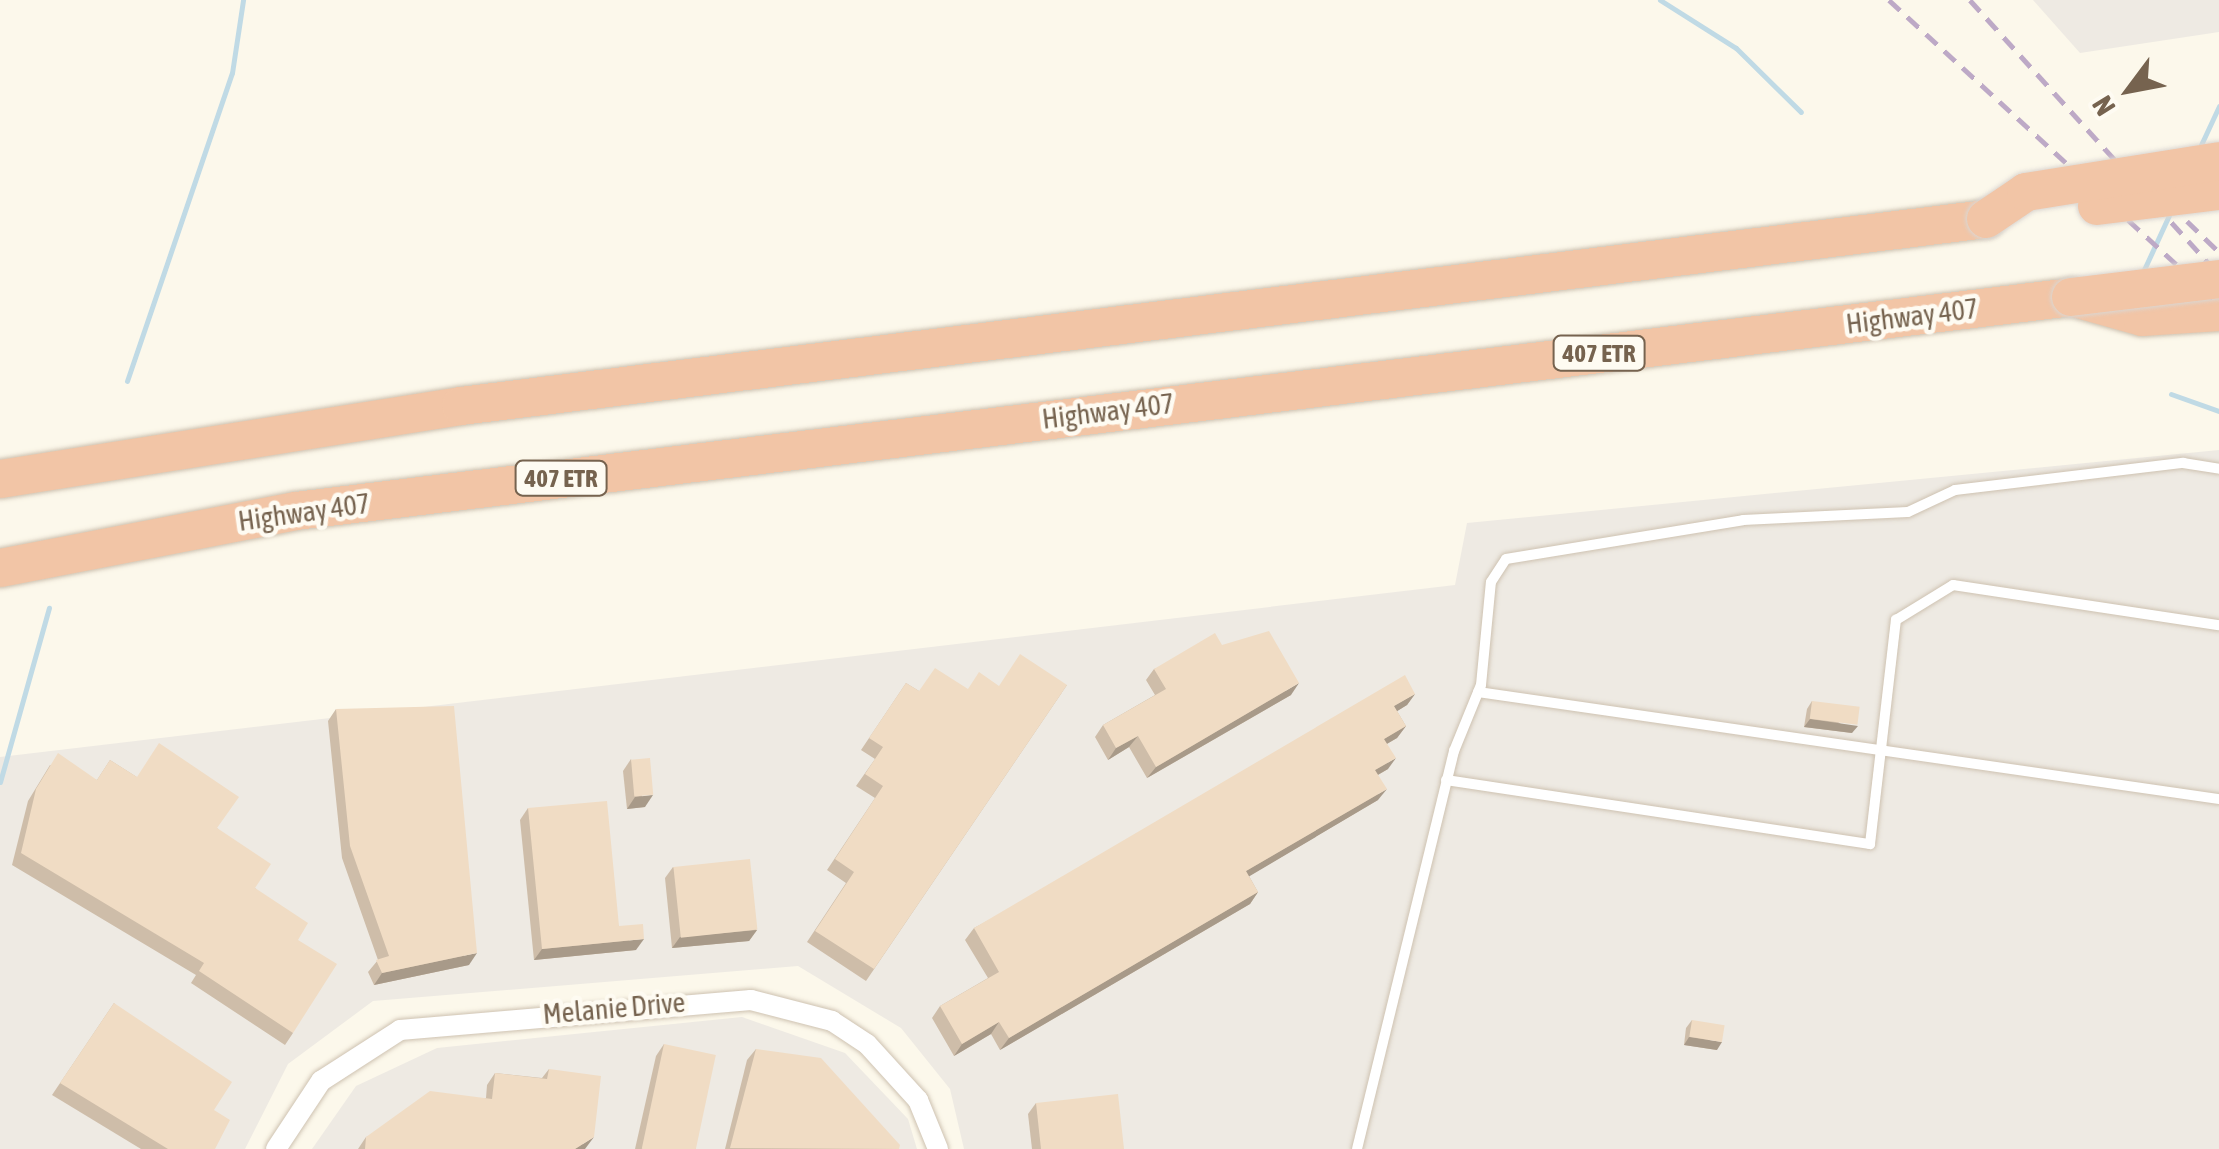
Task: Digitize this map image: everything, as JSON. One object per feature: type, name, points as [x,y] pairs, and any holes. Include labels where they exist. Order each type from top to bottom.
[{"type":"highway","points":[[1986,219],[2026,192],[2219,161]]},
{"type":"highway","points":[[0,479],[460,406],[2219,191]]},
{"type":"highway","name":"Highway 407","points":[[0,568],[296,511],[2219,279]]},
{"type":"highway","points":[[2071,297],[2142,317],[2219,312]]},
{"type":"street","name":"Melanie Drive","points":[[276,1149],[321,1082],[400,1030],[751,1000],[832,1021],[867,1044],[918,1100],[938,1149]]},
{"type":"lane","points":[[1357,1149],[1446,780],[1478,692],[1491,582],[1518,552],[1743,520],[1908,512],[1955,490],[2183,463],[2219,469]]},
{"type":"lane","points":[[1446,780],[1870,844],[1885,751],[1896,620],[1953,585],[2219,624]]},
{"type":"lane","points":[[1478,692],[2219,799]]},
{"type":"shaded area","points":[[2033,0],[2219,0],[2219,32],[2080,53]]},
{"type":"shaded area","points":[[2219,450],[2219,1149],[964,1149],[950,1089],[901,1028],[798,966],[373,1001],[288,1064],[245,1149],[0,1149],[0,757],[1455,585],[1467,523]]},
{"type":"shaded area","points":[[742,1017],[845,1053],[908,1119],[917,1149],[312,1149],[356,1086],[437,1048]]},
{"type":"building","points":[[1269,631],[1299,683],[1156,767],[1138,736],[1116,748],[1103,725],[1166,689],[1154,669],[1215,633],[1222,645]]},
{"type":"building","points":[[1020,654],[1067,685],[874,969],[815,931],[854,872],[835,859],[883,786],[865,774],[883,747],[869,738],[906,683],[919,691],[935,668],[968,689],[979,672],[999,686]]},
{"type":"building","points":[[1405,675],[1415,694],[1394,706],[1406,726],[1384,739],[1396,758],[1375,770],[1387,789],[1246,871],[1258,892],[1009,1038],[999,1022],[962,1044],[940,1006],[999,972],[974,928]]},
{"type":"building","points":[[1812,701],[1860,707],[1857,725],[1810,719]]},
{"type":"building","points":[[454,706],[477,953],[382,973],[376,960],[389,956],[350,846],[336,709]]},
{"type":"building","points":[[159,743],[239,797],[217,828],[271,864],[255,888],[308,923],[298,940],[337,964],[293,1033],[199,971],[204,963],[21,853],[36,789],[58,753],[97,780],[110,760],[137,777]]},
{"type":"building","points":[[650,758],[653,795],[634,797],[631,760]]},
{"type":"building","points":[[607,801],[619,926],[643,924],[644,939],[542,949],[528,808]]},
{"type":"building","points":[[750,859],[757,930],[681,938],[673,867]]},
{"type":"building","points":[[114,1003],[232,1082],[214,1110],[230,1120],[215,1149],[168,1149],[60,1083]]},
{"type":"building","points":[[1692,1020],[1725,1025],[1722,1042],[1689,1037]]},
{"type":"building","points":[[664,1044],[716,1055],[696,1149],[642,1149]]},
{"type":"building","points":[[756,1049],[821,1058],[900,1145],[899,1149],[730,1148]]},
{"type":"building","points":[[549,1069],[601,1076],[594,1137],[575,1149],[365,1149],[366,1137],[430,1091],[492,1099],[495,1073],[547,1079]]},
{"type":"building","points":[[1118,1094],[1124,1149],[1041,1149],[1036,1103]]},
{"type":"waterway","points":[[127,381],[232,73],[243,0]]},
{"type":"waterway","points":[[1660,0],[1736,48],[1801,112]]},
{"type":"waterway","points":[[2200,147],[2219,106]]},
{"type":"waterway","points":[[2142,274],[2171,211]]},
{"type":"waterway","points":[[2171,394],[2219,411]]},
{"type":"waterway","points":[[0,782],[49,608]]},
{"type":"railway","points":[[1889,0],[2219,303]]},
{"type":"railway","points":[[1970,0],[2219,275]]},
{"type":"railway","points":[[2187,221],[2219,252]]}]
